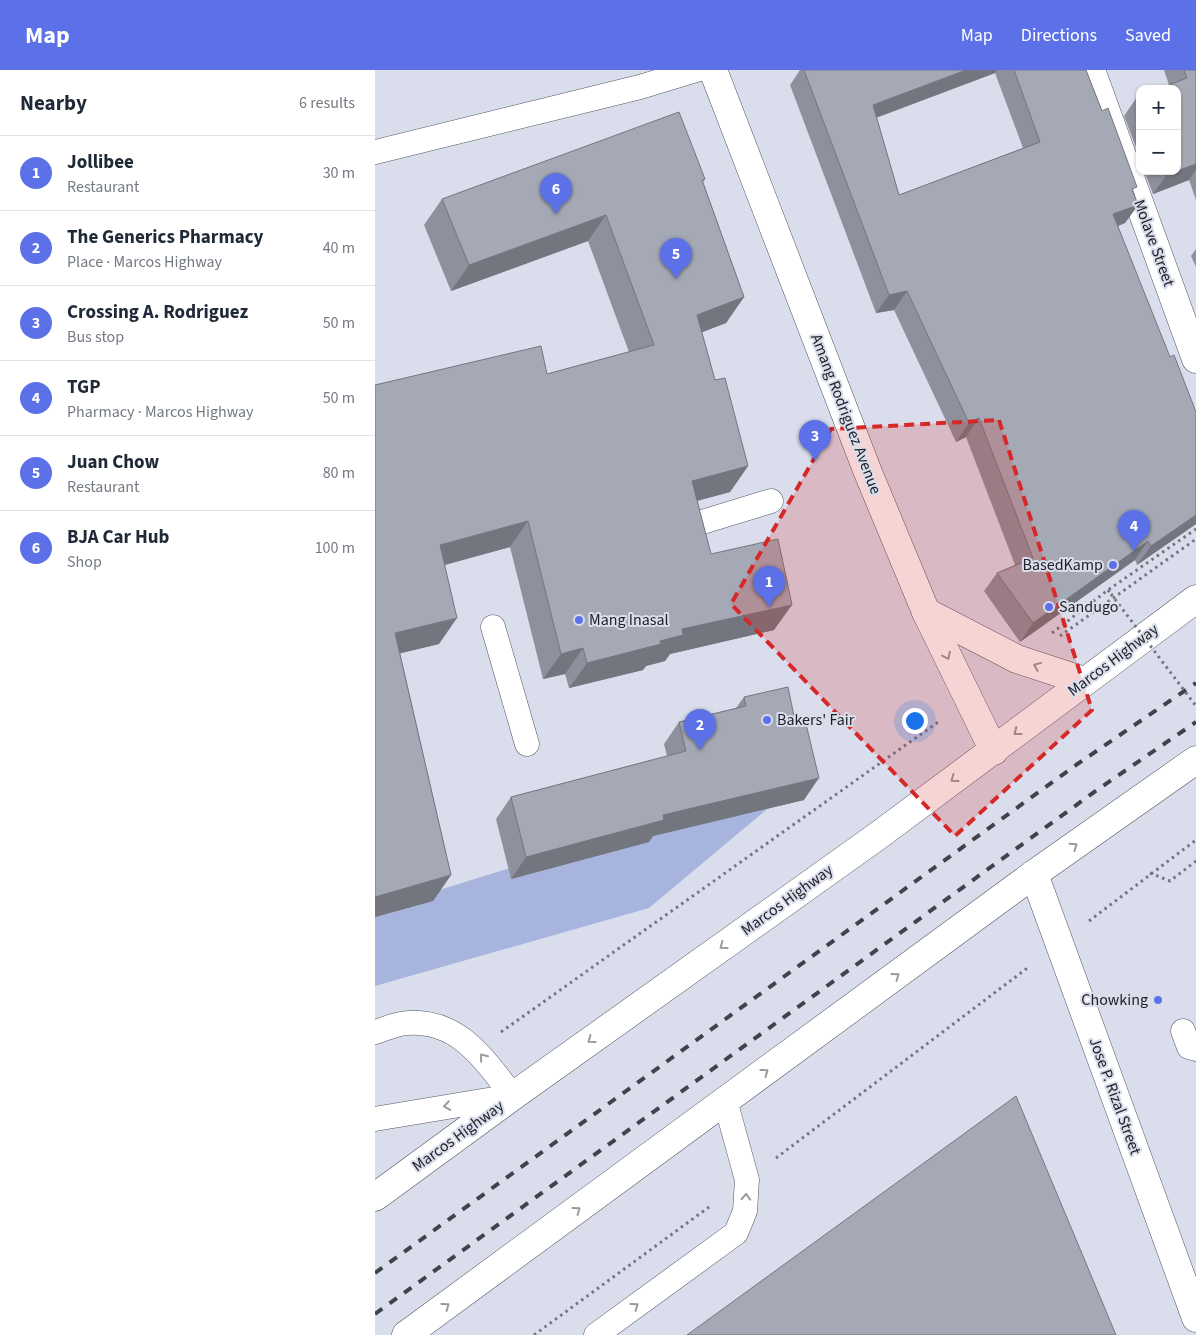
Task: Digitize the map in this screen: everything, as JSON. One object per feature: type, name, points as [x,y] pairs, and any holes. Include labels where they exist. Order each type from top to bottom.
[{"type":"main road","name":"Amang Rodriguez Avenue","points":[[713,70],[863,461],[926,612],[994,750]]},
{"type":"main road","name":"Molave Street","points":[[1091,70],[1196,359]]},
{"type":"main road","name":"Marcos Highway","points":[[375,1197],[994,750],[1196,599]]},
{"type":"main road","points":[[926,612],[1027,662],[1084,681]]},
{"type":"main road","points":[[407,1335],[1035,874],[1196,760]]},
{"type":"main road","name":"Jose P. Rizal Street","points":[[1035,874],[1196,1318]]},
{"type":"lane","points":[[375,152],[640,87],[696,70]]},
{"type":"lane","points":[[699,523],[771,501]]},
{"type":"lane","points":[[493,627],[527,744]]},
{"type":"lane","points":[[375,1032],[407,1022],[442,1026],[476,1049],[513,1096],[375,1119]]},
{"type":"lane","points":[[596,1335],[736,1233],[745,1211],[747,1180],[725,1100]]},
{"type":"path","points":[[1052,633],[1108,590],[1196,529]]},
{"type":"path","points":[[1027,662],[1060,636],[1196,539]]},
{"type":"path","points":[[1108,590],[1196,706]]},
{"type":"path","points":[[476,1049],[969,700]]},
{"type":"path","points":[[534,1335],[747,1180],[1196,840]]},
{"type":"path","points":[[1150,873],[1170,881],[1196,862]]},
{"type":"highlighted area","points":[[999,420],[1092,710],[955,836],[731,604],[831,429]]},
{"type":"shaded area","points":[[808,775],[649,908],[375,986],[375,910]]},
{"type":"building","points":[[804,70],[966,70],[873,105],[899,195],[1040,142],[1014,70],[1086,70],[1102,111],[1108,108],[1137,187],[1132,189],[1138,205],[1113,214],[1170,357],[1174,355],[1196,412],[1196,515],[1151,546],[1148,541],[1033,623],[997,573],[1033,558],[979,418],[969,423],[907,291],[889,295]]},
{"type":"building","points":[[1184,70],[1196,70],[1196,164],[1181,170],[1181,85],[1169,85],[1187,78]]},
{"type":"building","points":[[679,112],[705,179],[702,180],[744,297],[697,315],[715,380],[725,378],[748,466],[692,481],[711,554],[778,539],[792,605],[682,629],[683,635],[660,641],[661,644],[587,663],[583,648],[561,654],[528,521],[440,545],[457,618],[395,633],[451,875],[375,897],[375,385],[541,346],[547,374],[654,345],[606,215],[469,265],[442,199]]},
{"type":"building","points":[[788,687],[796,726],[806,724],[819,778],[663,815],[664,820],[526,857],[511,797],[686,751],[679,722],[746,706],[744,697]]},
{"type":"building","points":[[1016,1096],[1116,1335],[687,1335]]},
{"type":"railway","points":[[375,1273],[1076,765],[1196,683]]},
{"type":"railway","points":[[375,1314],[1097,790],[1196,722]]},
{"type":"place","name":"BJA Car Hub","points":[[556,214]]},
{"type":"place","name":"Juan Chow","points":[[676,279]]},
{"type":"place","name":"Crossing A. Rodriguez","points":[[815,461]]},
{"type":"place","name":"TGP","points":[[1134,551]]},
{"type":"place","name":"BasedKamp","points":[[1113,565]]},
{"type":"place","name":"Jollibee","points":[[769,607]]},
{"type":"place","name":"Sandugo","points":[[1049,607]]},
{"type":"place","name":"Mang Inasal","points":[[579,620]]},
{"type":"place","name":"Bakers' Fair","points":[[767,720]]},
{"type":"place","name":"The Generics Pharmacy","points":[[700,750]]},
{"type":"place","name":"Chowking","points":[[1158,1000]]}]
